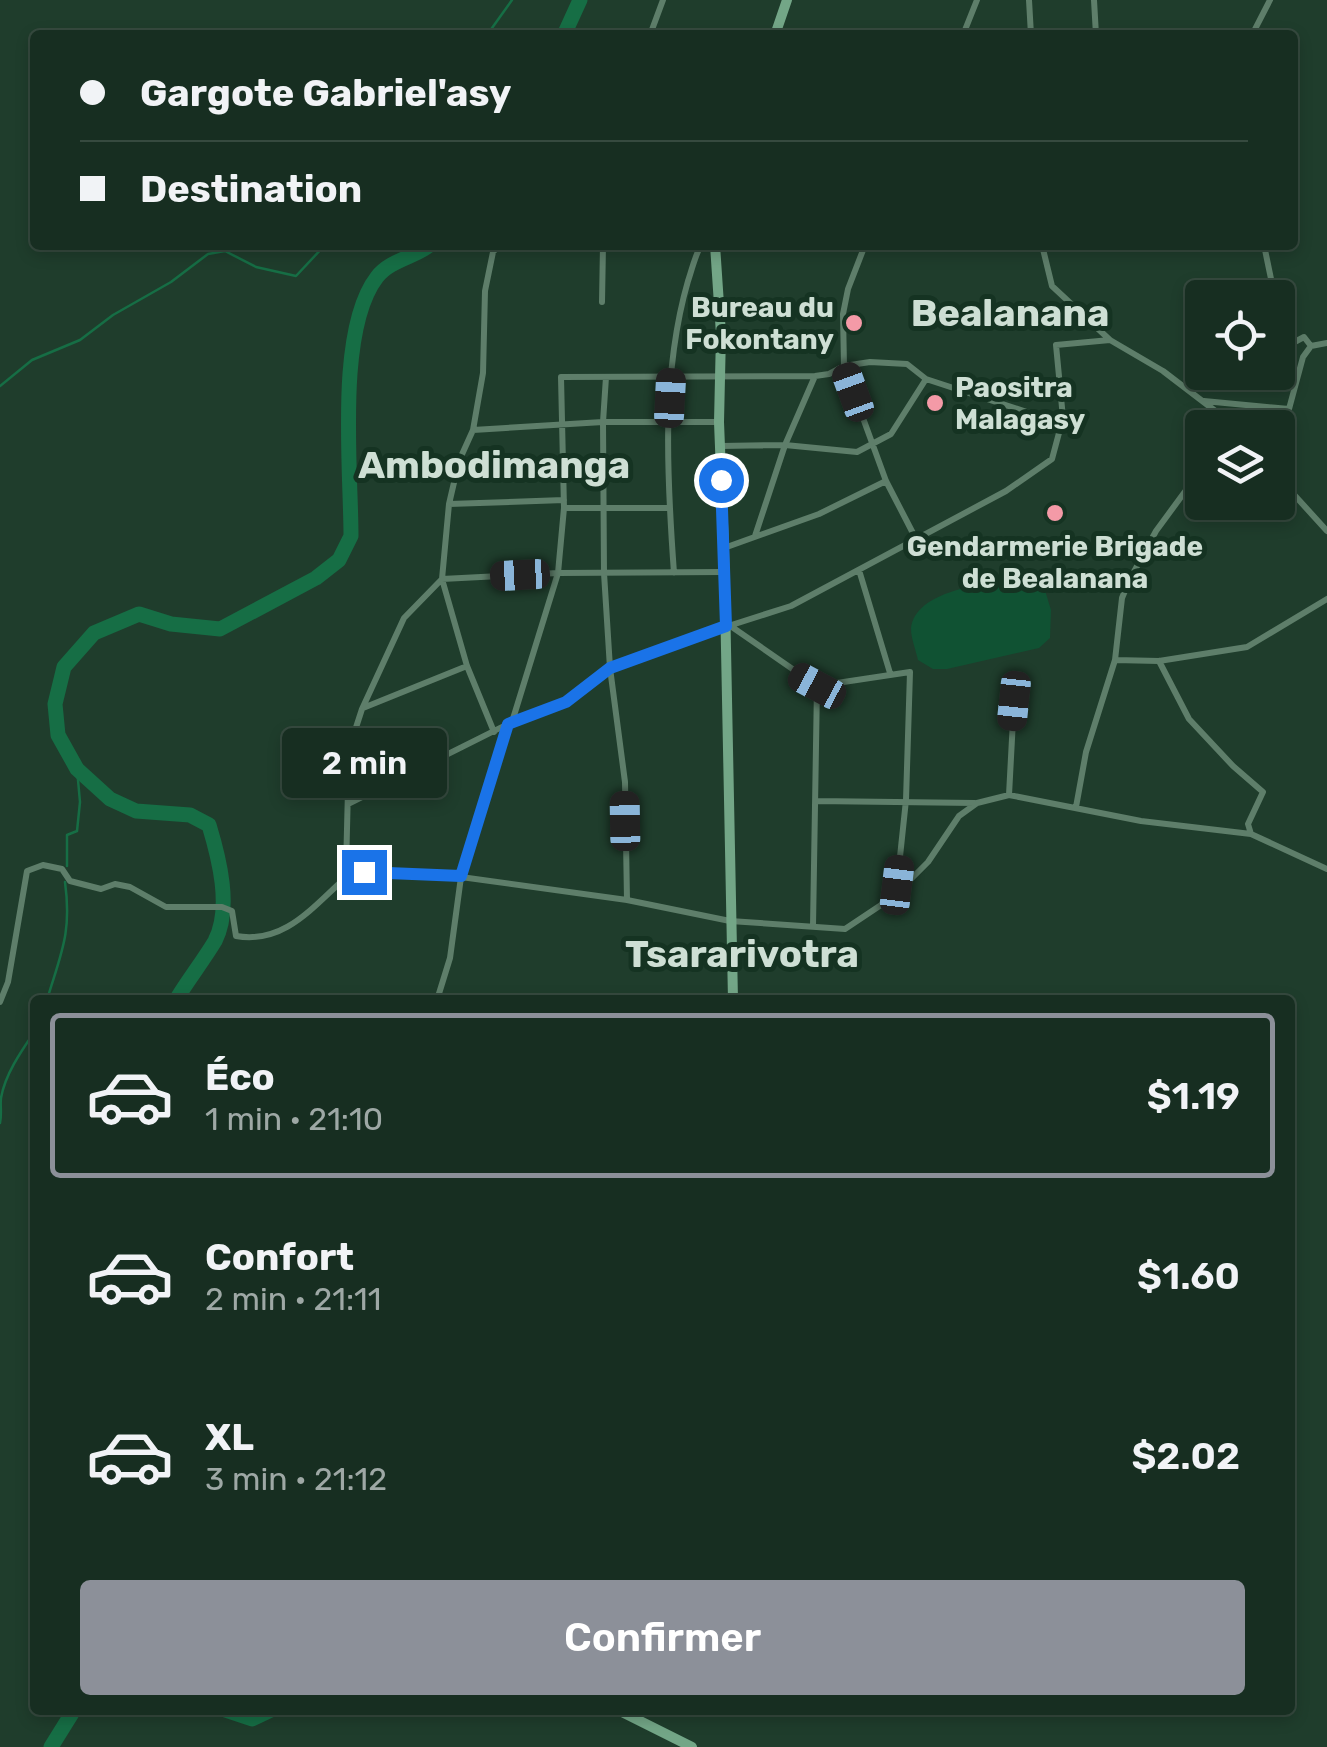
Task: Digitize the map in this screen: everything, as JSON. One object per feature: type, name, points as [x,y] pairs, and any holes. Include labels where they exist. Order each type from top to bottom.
[{"type":"street","points":[[652,30],[663,0]]},
{"type":"street","points":[[778,30],[787,0]]},
{"type":"street","points":[[965,30],[977,0]]},
{"type":"street","points":[[1029,0],[1031,30]]},
{"type":"street","points":[[1094,0],[1096,30]]},
{"type":"street","points":[[1255,30],[1270,0]]},
{"type":"street","points":[[494,732],[466,666],[442,579],[449,504],[459,460],[473,430],[483,374],[485,291],[495,250]]},
{"type":"street","points":[[602,302],[603,250]]},
{"type":"street","points":[[674,573],[669,420],[672,376],[676,323],[698,250]]},
{"type":"street","points":[[714,250],[721,334],[719,422],[729,627],[733,995]]},
{"type":"street","points":[[863,250],[842,314],[844,366],[886,481],[916,539]]},
{"type":"street","points":[[1044,250],[1052,286],[1110,340],[1163,371],[1214,410]]},
{"type":"street","points":[[1265,250],[1271,280]]},
{"type":"street","points":[[1295,342],[1304,337],[1311,346]]},
{"type":"street","points":[[348,804],[510,723],[566,702],[610,668],[792,606],[1006,490],[1052,459],[1063,418],[1056,345],[1110,340]]},
{"type":"street","points":[[1201,401],[1290,409],[1303,358],[1311,346],[1327,343]]},
{"type":"street","points":[[439,995],[450,958],[461,876],[558,573],[564,504],[561,378],[815,376],[870,362],[907,364],[926,378],[1030,414],[1063,418]]},
{"type":"street","points":[[755,536],[785,445],[815,376]]},
{"type":"street","points":[[606,377],[604,573],[610,668],[625,782],[626,900]]},
{"type":"street","points":[[720,446],[785,445],[857,452],[892,434],[926,378]]},
{"type":"street","points":[[473,430],[603,422],[719,422]]},
{"type":"street","points":[[724,548],[818,514],[886,481]]},
{"type":"street","points":[[1076,807],[1086,752],[1115,660],[1122,598],[1156,531],[1185,492]]},
{"type":"street","points":[[1295,495],[1327,530]]},
{"type":"street","points":[[449,504],[670,508]]},
{"type":"street","points":[[859,570],[890,673]]},
{"type":"street","points":[[0,1002],[8,982],[28,871],[43,866],[62,868],[70,882],[101,888],[115,884],[130,886],[156,904],[166,906],[222,906],[232,911],[236,936],[254,939],[280,934],[342,881],[346,870],[350,749],[362,709],[404,618],[442,579],[558,573],[724,572]]},
{"type":"street","points":[[1115,660],[1159,661],[1246,647],[1327,599]]},
{"type":"street","points":[[346,870],[461,876],[626,900],[730,922],[845,929],[884,903],[897,885],[906,800],[910,672],[817,686],[729,627]]},
{"type":"street","points":[[1159,661],[1190,718],[1232,766],[1263,792],[1248,824],[1252,834]]},
{"type":"street","points":[[362,709],[466,666]]},
{"type":"street","points":[[813,926],[817,686]]},
{"type":"street","points":[[1009,795],[1014,701]]},
{"type":"street","points":[[816,801],[977,803],[1009,795],[1141,821],[1252,834],[1327,868]]},
{"type":"street","points":[[897,885],[911,879],[928,862],[959,816],[977,803]]},
{"type":"street","points":[[628,1715],[692,1747]]},
{"type":"green space","points":[[1021,577],[1044,587],[1051,610],[1050,638],[1039,648],[947,669],[933,669],[918,660],[911,629],[916,615],[926,605],[956,590]]},
{"type":"waterway","points":[[491,30],[512,0]]},
{"type":"waterway","points":[[566,30],[580,0]]},
{"type":"waterway","points":[[0,386],[32,360],[80,340],[208,254],[225,251],[256,267],[296,276],[320,250]]},
{"type":"waterway","points":[[179,995],[215,941],[223,914],[222,883],[209,825],[190,815],[136,811],[110,799],[77,769],[58,735],[55,704],[64,667],[94,633],[139,614],[171,624],[220,629],[316,578],[339,560],[351,536],[348,439],[356,330],[364,301],[377,277],[422,250]]},
{"type":"waterway","points":[[67,866],[67,835],[77,831],[80,802],[77,769]]},
{"type":"waterway","points":[[49,995],[66,929],[65,882]]},
{"type":"waterway","points":[[0,1123],[6,1080],[30,1039]]},
{"type":"waterway","points":[[51,1747],[71,1715]]},
{"type":"waterway","points":[[240,1715],[252,1719],[260,1715]]},
{"type":"place","name":"Bureau du Fokontany","points":[[854,323]]},
{"type":"place","name":"Paositra Malagasy","points":[[935,403]]},
{"type":"place","name":"Gendarmerie Brigade de Bealanana","points":[[1055,513]]},
{"type":"district","name":"Bealanana","points":[[1010,313]]},
{"type":"district","name":"Ambodimanga","points":[[494,465]]},
{"type":"district","name":"Tsararivotra","points":[[742,954]]},
{"type":"route","points":[[364,872],[461,876],[508,724],[566,702],[610,668],[726,626],[721,480]]}]
